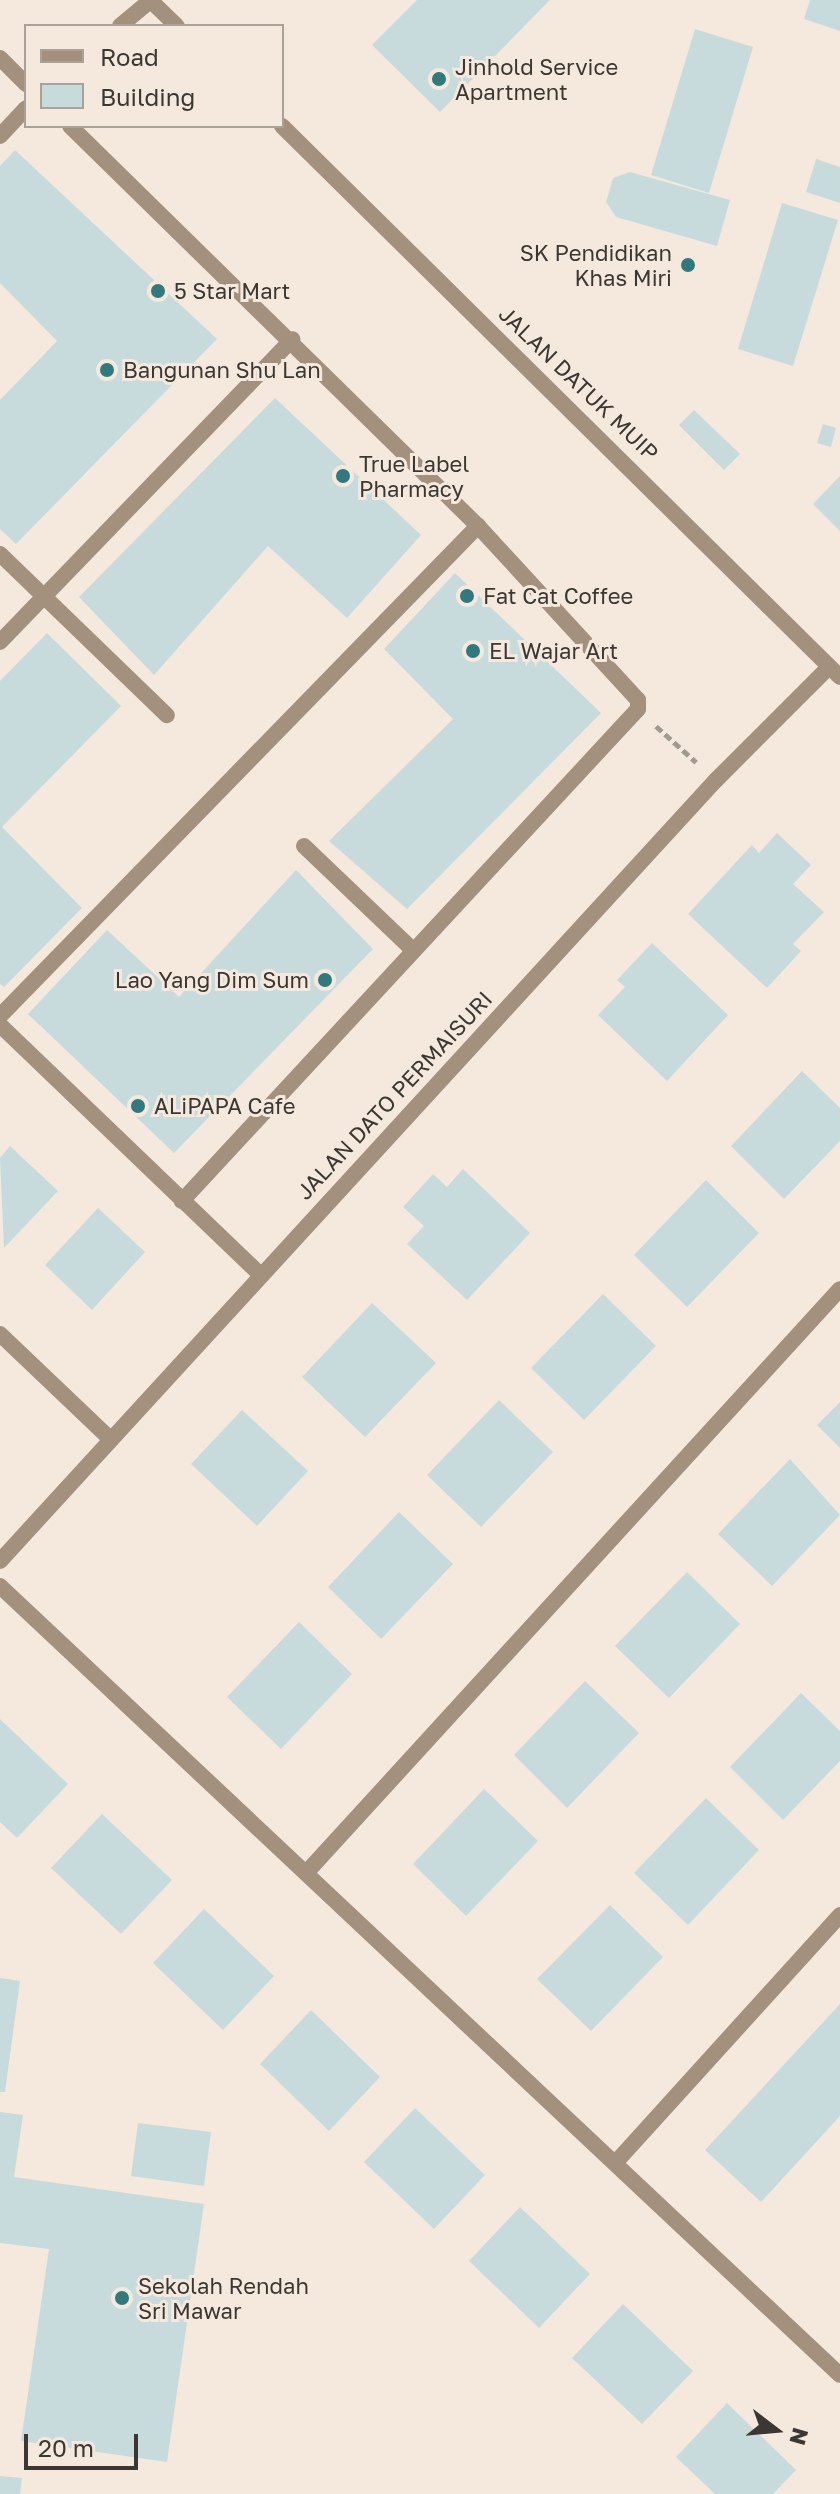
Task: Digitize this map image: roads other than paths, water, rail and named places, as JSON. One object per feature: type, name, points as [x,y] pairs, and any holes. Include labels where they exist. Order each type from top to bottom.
[{"type":"street","points":[[122,24],[151,0],[175,24]]},
{"type":"street","points":[[0,58],[24,82]]},
{"type":"street","points":[[0,136],[24,110]]},
{"type":"street","points":[[72,128],[293,339],[478,526],[634,691],[638,709],[182,1201]]},
{"type":"street","name":"JALAN DATUK MUIP","points":[[284,128],[835,672]]},
{"type":"street","points":[[0,642],[293,339]]},
{"type":"street","points":[[0,1016],[478,526]]},
{"type":"street","points":[[0,554],[167,715]]},
{"type":"street","name":"JALAN DATO PERMAISURI","points":[[0,1561],[108,1437],[716,780],[835,672]]},
{"type":"street","points":[[304,846],[413,950]]},
{"type":"street","points":[[0,1025],[259,1273]]},
{"type":"street","points":[[306,1873],[840,1289]]},
{"type":"street","points":[[0,1334],[108,1437]]},
{"type":"street","points":[[0,1586],[617,2161],[840,2375]]},
{"type":"street","points":[[617,2161],[840,1915]]},
{"type":"place","name":"Jinhold Service Apartment","points":[[439,79]]},
{"type":"place","name":"SK Pendidikan Khas Miri","points":[[688,265]]},
{"type":"place","name":"5 Star Mart","points":[[158,291]]},
{"type":"place","name":"Bangunan Shu Lan","points":[[107,370]]},
{"type":"place","name":"True Label Pharmacy","points":[[343,476]]},
{"type":"place","name":"Fat Cat Coffee","points":[[467,596]]},
{"type":"place","name":"EL Wajar Art","points":[[473,651]]},
{"type":"place","name":"Lao Yang Dim Sum","points":[[325,980]]},
{"type":"place","name":"ALiPAPA Cafe","points":[[138,1106]]},
{"type":"place","name":"Sekolah Rendah Sri Mawar","points":[[122,2298]]}]
